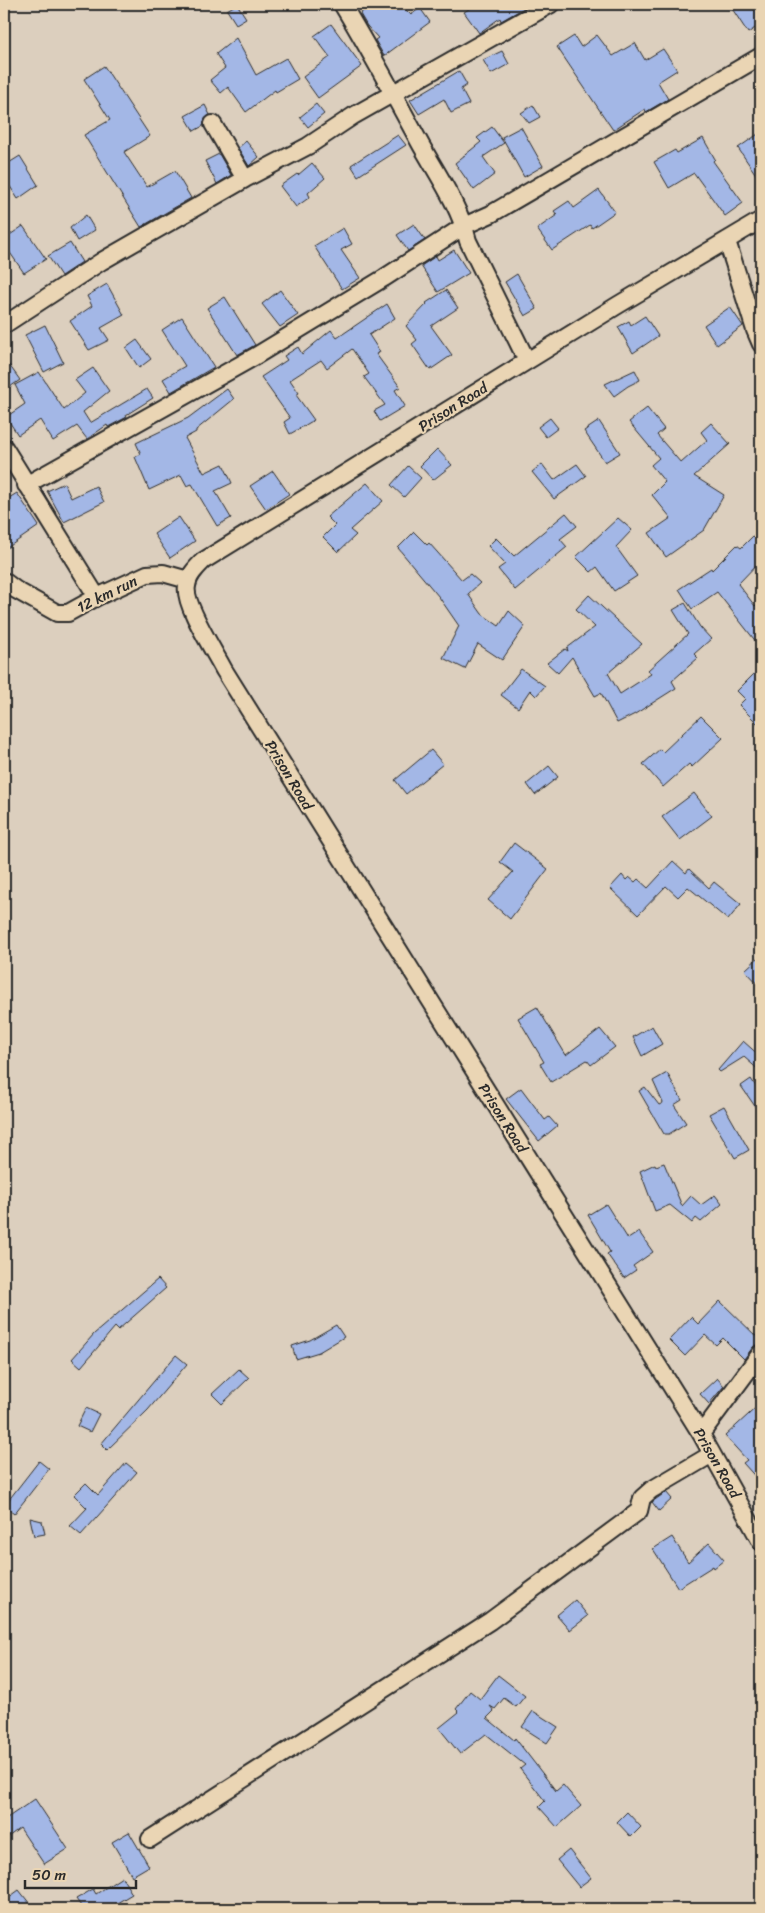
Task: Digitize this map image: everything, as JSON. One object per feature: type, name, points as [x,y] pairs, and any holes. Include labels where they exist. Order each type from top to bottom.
[{"type":"street","points":[[342,4],[363,37],[464,226],[468,241],[528,361]]},
{"type":"street","points":[[4,324],[102,261],[308,146],[352,116],[551,4]]},
{"type":"street","points":[[26,485],[254,357],[384,278],[464,226],[491,214],[761,56]]},
{"type":"street","points":[[213,124],[245,180]]},
{"type":"street","name":"Prison Road","points":[[761,220],[618,305],[203,561],[188,580],[186,588],[190,607],[224,670],[701,1434],[761,1542]]},
{"type":"street","points":[[727,241],[761,344]]},
{"type":"street","points":[[4,447],[97,597]]},
{"type":"street","name":"12 km run","points":[[4,580],[16,590],[57,613],[68,613],[97,597],[147,574],[163,573],[188,580]]},
{"type":"street","points":[[701,1434],[761,1353]]},
{"type":"street","points":[[150,1839],[490,1621],[639,1511],[642,1498],[652,1490],[712,1454]]},
{"type":"building","points":[[237,4],[246,18],[236,24],[227,10]]},
{"type":"building","points":[[371,4],[400,4],[411,15],[420,8],[430,22],[384,56],[375,40],[378,38],[367,26],[360,14]]},
{"type":"building","points":[[477,4],[531,4],[501,21],[500,18],[479,33],[464,12]]},
{"type":"building","points":[[729,4],[761,4],[761,24],[748,33]]},
{"type":"building","points":[[331,24],[362,66],[318,98],[303,77],[330,57],[314,36]]},
{"type":"building","points":[[597,35],[613,56],[635,43],[645,60],[663,49],[677,70],[658,82],[668,99],[646,112],[645,109],[613,130],[557,47],[574,36],[581,47]]},
{"type":"building","points":[[236,38],[256,75],[286,58],[298,79],[276,92],[275,90],[246,112],[228,87],[221,93],[210,80],[225,68],[216,54]]},
{"type":"building","points":[[502,51],[509,64],[491,74],[483,60]]},
{"type":"building","points":[[104,66],[150,136],[124,152],[147,187],[175,171],[191,198],[141,227],[84,135],[110,120],[84,79]]},
{"type":"building","points":[[459,71],[467,85],[461,89],[469,104],[451,113],[444,99],[419,114],[410,100]]},
{"type":"building","points":[[316,104],[324,114],[308,127],[300,117]]},
{"type":"building","points":[[205,105],[210,115],[205,119],[203,126],[194,131],[185,116]]},
{"type":"building","points":[[533,105],[540,117],[529,123],[521,113]]},
{"type":"building","points":[[492,127],[504,143],[483,157],[495,174],[474,190],[455,163],[481,142],[477,138]]},
{"type":"building","points":[[521,127],[543,166],[524,177],[502,137]]},
{"type":"building","points":[[761,132],[761,182],[738,148]]},
{"type":"building","points":[[398,135],[406,145],[358,176],[351,165]]},
{"type":"building","points":[[703,138],[715,159],[713,161],[743,203],[725,216],[694,173],[669,188],[654,162],[675,150],[677,153]]},
{"type":"building","points":[[246,141],[259,157],[249,166],[238,148]]},
{"type":"building","points":[[219,154],[231,175],[217,184],[205,161]]},
{"type":"building","points":[[20,156],[38,185],[18,199],[4,177],[4,166]]},
{"type":"building","points":[[312,163],[325,178],[308,193],[310,197],[296,207],[280,186],[298,175]]},
{"type":"building","points":[[599,190],[615,212],[592,228],[590,225],[552,250],[537,229],[557,215],[554,211],[569,201],[574,208]]},
{"type":"building","points":[[86,215],[95,230],[77,241],[70,228]]},
{"type":"building","points":[[414,224],[425,240],[408,251],[397,235]]},
{"type":"building","points":[[23,226],[46,259],[24,273],[4,244],[4,239]]},
{"type":"building","points":[[343,228],[352,244],[341,250],[360,278],[342,289],[314,246]]},
{"type":"building","points":[[70,243],[82,262],[61,276],[48,256]]},
{"type":"building","points":[[454,250],[469,273],[438,292],[421,266],[436,256],[438,260]]},
{"type":"building","points":[[517,274],[537,309],[525,316],[505,282]]},
{"type":"building","points":[[107,284],[124,315],[101,328],[109,340],[89,350],[70,321],[92,306],[87,296]]},
{"type":"building","points":[[280,290],[298,315],[280,327],[262,304]]},
{"type":"building","points":[[446,290],[458,308],[431,326],[452,355],[430,370],[412,344],[417,340],[406,326],[426,303]]},
{"type":"building","points":[[225,297],[255,345],[237,355],[207,308]]},
{"type":"building","points":[[387,304],[395,318],[369,335],[380,352],[376,354],[400,387],[395,390],[405,406],[380,421],[374,411],[385,405],[364,377],[369,374],[352,349],[327,368],[321,360],[290,380],[299,393],[296,395],[314,420],[290,434],[284,422],[290,418],[261,377],[287,360],[284,356],[298,347],[302,354],[331,330],[337,338]]},
{"type":"building","points":[[730,307],[743,326],[717,345],[704,325]]},
{"type":"building","points":[[645,316],[658,336],[633,353],[618,327],[629,321],[631,325]]},
{"type":"building","points":[[182,317],[214,367],[171,392],[163,379],[185,366],[162,330]]},
{"type":"building","points":[[45,325],[63,362],[44,372],[25,335]]},
{"type":"building","points":[[137,340],[151,359],[139,368],[126,348]]},
{"type":"building","points":[[4,358],[20,380],[4,391]]},
{"type":"building","points":[[93,368],[109,391],[83,412],[90,423],[147,389],[153,398],[126,415],[127,417],[108,427],[107,425],[87,439],[77,426],[53,441],[40,420],[18,435],[6,417],[25,404],[15,385],[39,372],[64,410],[85,393],[75,380]]},
{"type":"building","points":[[635,370],[640,380],[614,396],[605,384]]},
{"type":"building","points":[[227,389],[234,399],[196,430],[196,432],[185,438],[204,473],[223,464],[232,483],[215,491],[231,518],[217,526],[192,484],[187,486],[181,475],[149,490],[135,457],[141,454],[136,443],[188,418]]},
{"type":"building","points":[[647,408],[664,429],[657,435],[681,463],[707,440],[701,432],[711,423],[730,444],[694,476],[724,495],[704,530],[666,557],[649,533],[671,518],[652,495],[665,482],[651,465],[659,458],[629,422]]},
{"type":"building","points":[[550,418],[558,428],[546,437],[538,427]]},
{"type":"building","points":[[599,421],[620,453],[605,462],[584,431]]},
{"type":"building","points":[[437,449],[452,465],[433,480],[420,466]]},
{"type":"building","points":[[542,464],[554,480],[577,464],[586,476],[554,499],[532,472]]},
{"type":"building","points":[[408,466],[421,478],[404,497],[391,485]]},
{"type":"building","points":[[273,471],[289,494],[266,509],[250,486]]},
{"type":"building","points":[[64,483],[71,498],[96,486],[104,502],[64,522],[47,491]]},
{"type":"building","points":[[367,483],[383,501],[350,530],[356,535],[338,552],[323,537],[335,525],[327,517]]},
{"type":"building","points":[[17,493],[39,526],[4,550],[4,501]]},
{"type":"building","points":[[566,513],[577,526],[560,539],[567,547],[515,590],[498,569],[505,564],[488,546],[496,538],[514,556]]},
{"type":"building","points":[[179,517],[195,541],[170,558],[154,534]]},
{"type":"building","points":[[618,518],[632,530],[616,547],[637,576],[614,591],[597,567],[591,572],[576,557]]},
{"type":"building","points":[[414,532],[427,545],[429,543],[462,580],[470,574],[480,583],[468,594],[482,614],[499,626],[509,611],[525,626],[502,660],[478,644],[465,669],[443,658],[459,626],[439,597],[398,548]]},
{"type":"building","points":[[755,534],[761,540],[761,560],[738,584],[755,606],[761,600],[761,648],[717,592],[692,609],[679,589],[711,568],[712,570],[737,545],[741,548]]},
{"type":"building","points":[[589,595],[642,644],[608,673],[620,694],[651,674],[648,670],[688,634],[673,610],[685,603],[700,627],[711,639],[694,654],[698,658],[672,681],[676,688],[617,723],[601,693],[595,696],[572,657],[558,673],[547,663],[565,649],[568,651],[567,648],[595,627],[576,609]]},
{"type":"building","points":[[761,667],[761,727],[739,705],[745,699],[737,691]]},
{"type":"building","points":[[521,669],[545,686],[536,696],[530,690],[518,708],[501,695]]},
{"type":"building","points":[[701,716],[723,738],[692,767],[689,764],[663,787],[643,764],[660,749],[663,752]]},
{"type":"building","points":[[431,750],[443,764],[406,794],[395,780]]},
{"type":"building","points":[[549,766],[558,777],[535,795],[527,784]]},
{"type":"building","points":[[694,793],[712,816],[680,840],[662,817]]},
{"type":"building","points":[[514,843],[548,869],[510,919],[488,900],[513,872],[500,862]]},
{"type":"building","points":[[673,861],[686,873],[689,869],[709,888],[714,882],[741,904],[728,920],[688,887],[678,897],[666,886],[638,915],[610,888],[622,875],[626,880],[629,877],[635,882],[638,879],[648,888]]},
{"type":"building","points":[[761,955],[761,987],[745,970]]},
{"type":"building","points":[[537,1007],[566,1055],[600,1029],[615,1047],[591,1065],[587,1060],[551,1082],[540,1064],[544,1062],[518,1018]]},
{"type":"building","points":[[652,1026],[662,1044],[642,1056],[633,1037]]},
{"type":"building","points":[[743,1041],[761,1057],[761,1072],[744,1057],[720,1072],[718,1070]]},
{"type":"building","points":[[667,1073],[682,1100],[674,1105],[686,1123],[669,1134],[664,1134],[639,1091],[645,1087],[659,1105],[663,1103],[653,1081]]},
{"type":"building","points":[[751,1079],[761,1094],[761,1115],[741,1086]]},
{"type":"building","points":[[521,1088],[545,1120],[549,1117],[557,1126],[539,1141],[506,1099]]},
{"type":"building","points":[[724,1106],[749,1150],[735,1158],[709,1114]]},
{"type":"building","points":[[664,1163],[682,1206],[691,1196],[701,1205],[715,1195],[722,1204],[701,1222],[696,1218],[692,1223],[670,1205],[655,1211],[640,1171],[655,1164],[656,1166]]},
{"type":"building","points":[[606,1204],[628,1239],[639,1232],[653,1252],[633,1266],[636,1270],[624,1278],[607,1254],[610,1252],[588,1215]]},
{"type":"building","points":[[158,1279],[166,1288],[118,1330],[115,1327],[81,1367],[72,1359],[94,1334]]},
{"type":"building","points":[[720,1301],[761,1343],[753,1347],[744,1359],[723,1338],[716,1345],[705,1335],[685,1356],[669,1340],[691,1317],[698,1324]]},
{"type":"building","points":[[336,1325],[344,1337],[319,1352],[296,1359],[292,1346],[310,1340]]},
{"type":"building","points":[[176,1355],[187,1364],[148,1410],[107,1450],[101,1444]]},
{"type":"building","points":[[239,1369],[249,1378],[222,1404],[212,1394]]},
{"type":"building","points":[[717,1378],[724,1386],[709,1404],[700,1394]]},
{"type":"building","points":[[761,1403],[761,1483],[743,1463],[747,1460],[725,1436]]},
{"type":"building","points":[[86,1408],[99,1414],[90,1432],[77,1426]]},
{"type":"building","points":[[39,1461],[49,1469],[14,1514],[4,1506]]},
{"type":"building","points":[[126,1463],[137,1472],[81,1535],[70,1526],[87,1508],[74,1495],[86,1483],[98,1495]]},
{"type":"building","points":[[666,1492],[672,1499],[659,1511],[652,1502]]},
{"type":"building","points":[[30,1518],[42,1521],[45,1534],[34,1536]]},
{"type":"building","points":[[672,1537],[688,1562],[709,1543],[724,1560],[714,1568],[713,1566],[678,1588],[653,1549]]},
{"type":"building","points":[[575,1600],[588,1616],[570,1630],[557,1615]]},
{"type":"building","points":[[498,1675],[525,1696],[516,1707],[504,1698],[495,1709],[490,1706],[494,1711],[487,1718],[514,1740],[515,1738],[556,1791],[563,1785],[581,1806],[557,1827],[539,1807],[545,1801],[520,1769],[525,1765],[486,1734],[460,1754],[439,1728],[459,1712],[456,1709],[470,1691],[480,1699]]},
{"type":"building","points":[[533,1711],[558,1727],[547,1743],[522,1727]]},
{"type":"building","points":[[35,1799],[68,1849],[44,1864],[20,1828],[4,1840],[4,1820]]},
{"type":"building","points":[[627,1812],[641,1827],[631,1837],[617,1822]]},
{"type":"building","points":[[129,1832],[149,1866],[132,1876],[112,1842]]},
{"type":"building","points":[[569,1850],[591,1878],[579,1887],[557,1860]]},
{"type":"building","points":[[122,1877],[132,1894],[107,1909],[83,1909],[76,1899],[93,1889],[96,1894]]},
{"type":"building","points":[[19,1890],[34,1909],[4,1909],[4,1901]]}]
